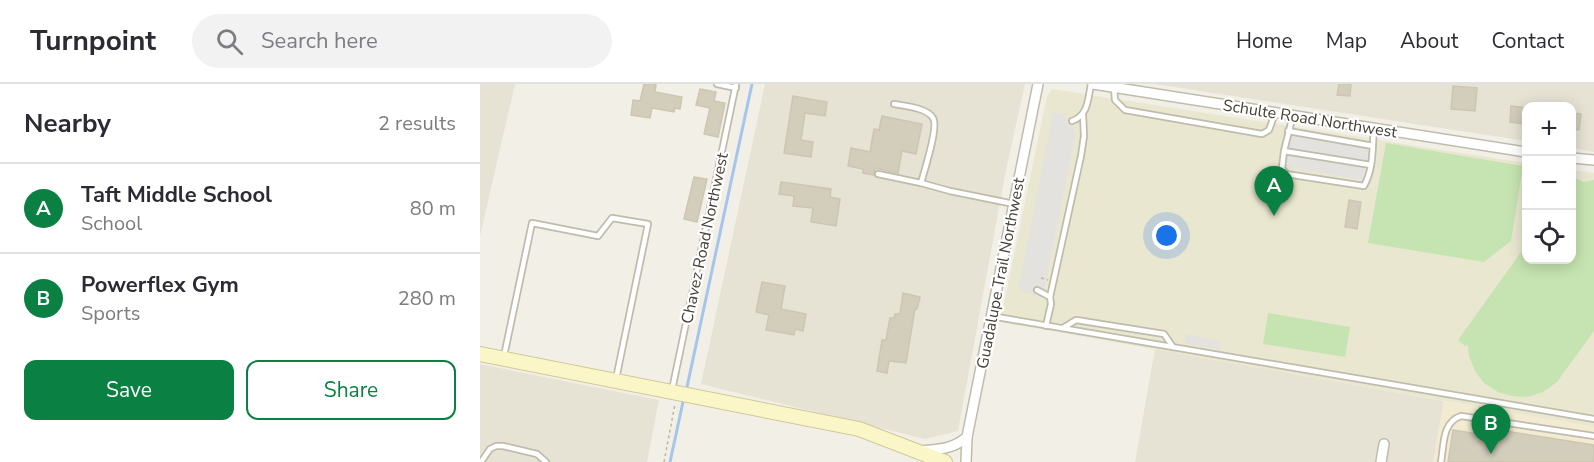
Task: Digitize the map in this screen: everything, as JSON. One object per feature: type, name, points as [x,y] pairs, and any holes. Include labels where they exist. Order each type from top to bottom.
[{"type":"street","name":"Guadalupe Trail Northwest","points":[[966,462],[967,437],[1038,84]]},
{"type":"street","name":"Schulte Road Northwest","points":[[1092,84],[1522,151]]},
{"type":"street","points":[[1576,158],[1594,160]]},
{"type":"street","points":[[480,354],[860,429],[945,462]]},
{"type":"street","points":[[919,451],[949,448],[958,445],[967,437]]},
{"type":"street","points":[[1381,462],[1384,444]]},
{"type":"lane","points":[[717,84],[736,86]]},
{"type":"lane","points":[[1046,326],[1051,304],[1050,297],[1081,156],[1084,136],[1083,115],[1092,84]]},
{"type":"lane","name":"Chavez Road Northwest","points":[[674,393],[736,86]]},
{"type":"lane","points":[[1114,88],[1115,100],[1125,110],[1262,134],[1269,130],[1275,113]]},
{"type":"lane","points":[[894,104],[918,108],[932,116],[935,122],[931,149],[921,183]]},
{"type":"lane","points":[[1071,121],[1083,115]]},
{"type":"lane","points":[[1293,116],[1284,151],[1282,168],[1286,174],[1364,186],[1373,155],[1374,128]]},
{"type":"lane","points":[[1288,131],[1372,146]]},
{"type":"lane","points":[[1284,151],[1371,165]]},
{"type":"lane","points":[[878,174],[1014,204]]},
{"type":"lane","points":[[503,358],[532,223],[598,236],[612,218],[648,224],[615,381]]},
{"type":"lane","points":[[1037,290],[1050,297]]},
{"type":"lane","points":[[992,316],[1594,419]]},
{"type":"lane","points":[[1063,328],[1076,320],[1164,334],[1173,347]]},
{"type":"lane","points":[[1441,462],[1446,427],[1453,419],[1461,416],[1594,436]]},
{"type":"lane","points":[[481,462],[490,449],[503,446],[537,454],[546,462]]},
{"type":"path","points":[[664,462],[674,393]]},
{"type":"shaded area","points":[[480,84],[515,84],[480,236]]},
{"type":"shaded area","points":[[765,84],[1025,84],[1006,170],[958,431],[925,439],[701,384]]},
{"type":"shaded area","points":[[1155,84],[1594,84],[1594,152],[1576,149],[1576,102],[1522,102],[1522,140]]},
{"type":"shaded area","points":[[1052,89],[1522,162],[1522,264],[1576,264],[1576,171],[1594,173],[1594,427],[1000,322],[1047,96]]},
{"type":"shaded area","points":[[1053,112],[1062,114],[1076,132],[1043,298],[1018,290]]},
{"type":"shaded area","points":[[1291,134],[1369,147],[1363,180],[1285,167]]},
{"type":"shaded area","points":[[1186,334],[1221,341],[1220,350],[1184,343]]},
{"type":"shaded area","points":[[1155,349],[1444,401],[1433,462],[1135,462]]},
{"type":"shaded area","points":[[480,364],[659,400],[647,462],[480,462]]},
{"type":"shaded area","points":[[1444,401],[1594,427],[1594,462],[1433,462]]},
{"type":"green space","points":[[1386,143],[1522,166],[1511,241],[1484,262],[1368,243]]},
{"type":"green space","points":[[1576,178],[1583,182],[1594,180],[1594,331],[1557,382],[1543,392],[1528,397],[1498,392],[1484,383],[1476,373],[1469,356],[1468,345],[1465,346],[1458,340],[1522,251],[1522,264],[1576,264]]},
{"type":"green space","points":[[1268,313],[1350,327],[1345,357],[1263,344]]},
{"type":"building","points":[[644,84],[656,84],[655,92],[682,97],[680,109],[675,108],[674,112],[652,108],[650,118],[631,115],[633,100],[640,101]]},
{"type":"building","points":[[1339,84],[1351,84],[1350,96],[1337,95]]},
{"type":"building","points":[[1453,86],[1477,88],[1475,111],[1451,109]]},
{"type":"building","points":[[700,89],[716,92],[714,101],[725,103],[718,137],[704,134],[710,108],[696,105]]},
{"type":"building","points":[[793,96],[827,102],[825,116],[805,113],[801,140],[813,142],[811,157],[784,153]]},
{"type":"building","points":[[1511,106],[1522,107],[1522,123],[1510,122]]},
{"type":"building","points":[[1576,113],[1581,114],[1579,130],[1576,130]]},
{"type":"building","points":[[882,116],[922,124],[916,154],[902,151],[898,173],[875,168],[874,175],[863,173],[863,169],[848,166],[851,148],[870,152],[874,129],[879,130]]},
{"type":"building","points":[[694,177],[707,179],[697,222],[684,219]]},
{"type":"building","points":[[781,182],[831,189],[830,197],[840,199],[836,226],[811,222],[813,208],[793,206],[794,196],[779,194]]},
{"type":"building","points":[[1349,200],[1361,202],[1357,229],[1345,227]]},
{"type":"building","points":[[762,282],[785,286],[781,309],[806,314],[803,331],[795,329],[794,335],[766,330],[769,315],[756,312]]},
{"type":"building","points":[[903,293],[920,297],[917,309],[915,309],[906,363],[889,361],[887,373],[877,371],[882,340],[886,340],[890,318],[894,318],[895,314],[900,314]]},
{"type":"building","points":[[1453,430],[1503,438],[1505,431],[1594,445],[1594,462],[1448,462]]},
{"type":"waterway","points":[[687,387],[752,84]]},
{"type":"waterway","points":[[670,462],[683,402]]},
{"type":"place","name":"Taft Middle School","points":[[1274,216]]},
{"type":"place","name":"Powerflex Gym","points":[[1491,454]]}]
